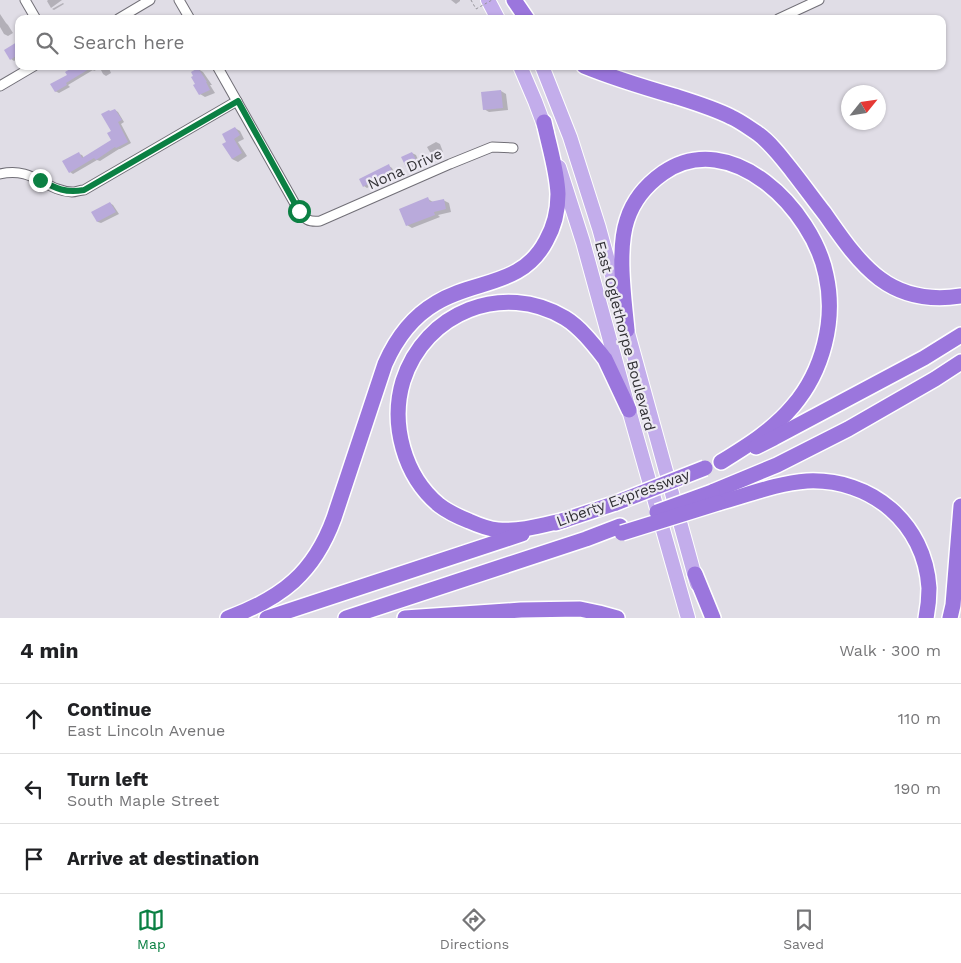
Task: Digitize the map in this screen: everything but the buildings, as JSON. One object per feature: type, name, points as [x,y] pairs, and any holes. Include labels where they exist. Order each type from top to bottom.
[{"type":"highway","points":[[512,0],[524,15]]},
{"type":"highway","points":[[594,70],[691,102],[730,116],[742,123],[760,135],[778,152],[860,262],[875,275],[891,286],[912,295],[933,298],[961,296]]},
{"type":"highway","points":[[228,618],[256,607],[278,594],[296,579],[319,550],[334,518],[385,364],[395,343],[409,325],[426,309],[446,298],[513,275],[531,262],[544,246],[556,218],[558,192],[544,122]]},
{"type":"highway","points":[[627,330],[623,279],[623,233],[627,219],[638,197],[655,179],[675,166],[699,159],[734,164],[761,178],[773,188],[784,199],[810,233],[823,260],[828,284],[828,327],[820,359],[804,391],[781,420],[721,462]]},
{"type":"highway","points":[[565,520],[517,530],[496,530],[463,519],[439,505],[418,482],[406,458],[402,443],[398,412],[400,396],[410,365],[435,331],[446,322],[472,308],[500,302],[541,306],[570,321],[599,351],[605,359],[629,410]]},
{"type":"highway","name":"Liberty Expressway","points":[[267,618],[616,503],[721,462],[774,438],[924,358],[961,335]]},
{"type":"highway","name":"Liberty Expressway","points":[[346,618],[586,539],[621,530],[715,497],[848,429],[961,362]]},
{"type":"highway","points":[[715,497],[807,481],[843,484],[870,494],[884,503],[898,516],[912,533],[918,544],[924,559],[929,588],[926,618]]},
{"type":"highway","points":[[950,618],[953,605],[961,506]]},
{"type":"highway","points":[[695,574],[713,618]]},
{"type":"highway","points":[[405,618],[521,610],[580,609],[617,618]]},
{"type":"main road","points":[[488,0],[496,15]]},
{"type":"main road","points":[[512,0],[518,15]]},
{"type":"main road","name":"East Oglethorpe Boulevard","points":[[522,70],[544,122],[583,242],[688,618]]},
{"type":"main road","name":"East Oglethorpe Boulevard","points":[[544,70],[586,184],[707,618]]},
{"type":"street","points":[[25,0],[34,15]]},
{"type":"street","points":[[125,15],[150,0]]},
{"type":"street","points":[[179,0],[188,15]]},
{"type":"street","points":[[787,15],[819,0]]},
{"type":"street","points":[[0,86],[27,70]]},
{"type":"street","points":[[0,174],[22,172],[56,188],[72,192],[84,190],[238,101],[219,70]]},
{"type":"street","name":"Nona Drive","points":[[238,101],[299,211],[305,219],[310,221],[320,221],[492,146],[513,148]]},
{"type":"path","points":[[471,0],[476,9],[492,0]]},
{"type":"route","points":[[40,180],[56,188],[72,192],[84,190],[238,101],[299,211]]}]
